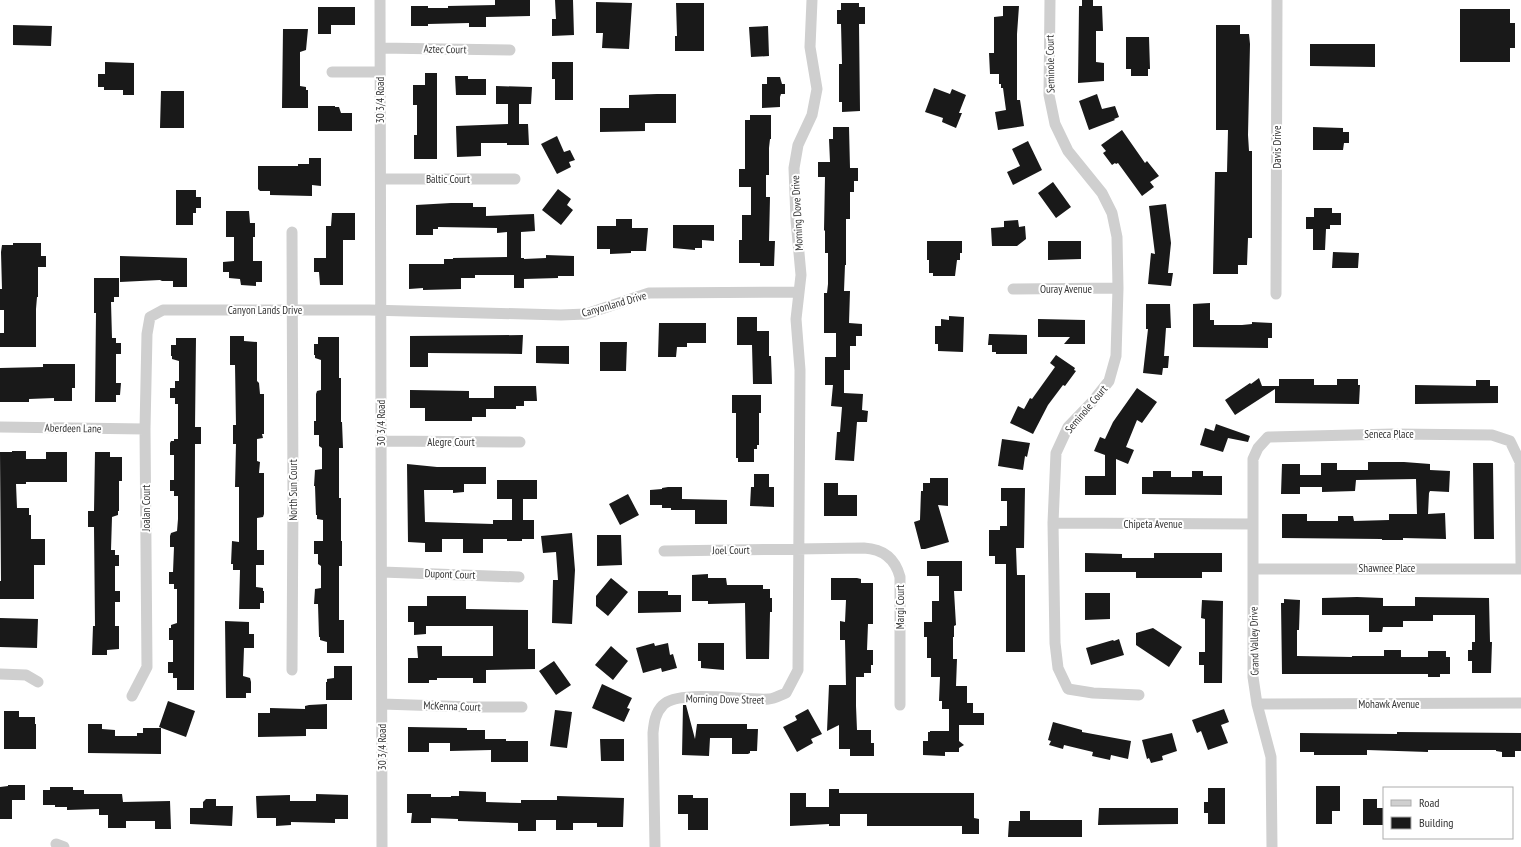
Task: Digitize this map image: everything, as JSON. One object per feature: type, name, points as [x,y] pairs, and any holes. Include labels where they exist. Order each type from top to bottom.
[{"type":"street","name":"30 3/4 Road","points":[[380,0],[382,847]]},
{"type":"street","name":"Morning Dove Drive","points":[[800,430],[800,370],[796,319],[801,275],[796,220],[794,168],[798,145],[812,115],[817,89],[810,47],[812,0]]},
{"type":"street","name":"Seminole Court","points":[[1050,0],[1049,95],[1056,124],[1068,151],[1102,193],[1112,213],[1117,237],[1118,288],[1116,356],[1109,381],[1093,401],[1068,427],[1056,452],[1053,524],[1055,643],[1058,668],[1068,689],[1093,693],[1139,695]]},
{"type":"street","name":"Davis Drive","points":[[1276,294],[1277,0]]},
{"type":"street","name":"Aztec Court","points":[[380,48],[510,50]]},
{"type":"street","points":[[332,72],[380,72]]},
{"type":"street","name":"Baltic Court","points":[[381,179],[515,179]]},
{"type":"street","name":"North Sun Court","points":[[292,232],[292,670]]},
{"type":"street","name":"Ouray Avenue","points":[[1014,289],[1118,288]]},
{"type":"street","name":"Canyonland Drive","points":[[381,311],[580,315],[649,293],[798,292]]},
{"type":"street","name":"Canyon Lands Drive","points":[[150,317],[163,310],[381,311]]},
{"type":"street","name":"Joalan Court","points":[[132,696],[147,667],[145,428],[147,334],[150,317]]},
{"type":"street","name":"Aberdeen Lane","points":[[0,427],[145,428]]},
{"type":"street","name":"Morning Dove Street","points":[[655,847],[653,733],[655,717],[663,704],[675,698],[721,696],[770,699],[786,693],[798,670],[800,430]]},
{"type":"street","name":"Seneca Place","points":[[1268,436],[1393,434],[1492,435],[1510,441],[1520,462],[1521,563]]},
{"type":"street","name":"Grand Valley Drive","points":[[1268,436],[1258,448],[1253,459],[1253,677],[1257,704],[1271,757],[1272,847]]},
{"type":"street","name":"Alegre Court","points":[[381,441],[520,442]]},
{"type":"street","name":"Chipeta Avenue","points":[[1053,524],[1253,524]]},
{"type":"street","name":"Margi Court","points":[[799,549],[873,548],[886,554],[895,564],[900,577],[900,705]]},
{"type":"street","name":"Joel Court","points":[[664,551],[799,549]]},
{"type":"street","name":"Shawnee Place","points":[[1253,569],[1521,569]]},
{"type":"street","name":"Dupont Court","points":[[382,572],[519,577]]},
{"type":"street","points":[[0,674],[26,675],[38,682]]},
{"type":"street","name":"Mohawk Avenue","points":[[1257,704],[1521,703]]},
{"type":"street","name":"McKenna Court","points":[[382,704],[522,707]]},
{"type":"building","points":[[495,0],[530,0],[530,16],[486,17],[486,27],[469,27],[469,23],[411,26],[411,6],[448,8],[448,6],[495,5]]},
{"type":"building","points":[[555,0],[573,0],[574,35],[552,36],[552,19],[556,19]]},
{"type":"building","points":[[1082,0],[1093,0],[1093,6],[1102,6],[1103,31],[1096,31],[1096,62],[1104,63],[1104,81],[1078,83],[1079,6],[1082,6]]},
{"type":"building","points":[[596,2],[632,3],[629,49],[602,48],[603,33],[596,33]]},
{"type":"building","points":[[676,3],[704,3],[704,51],[675,51],[675,36],[677,36]]},
{"type":"building","points":[[841,3],[859,3],[859,7],[865,7],[865,24],[859,24],[860,111],[842,112],[842,102],[839,102],[839,64],[842,64],[841,24],[837,24],[837,10],[841,10]]},
{"type":"building","points":[[1003,6],[1019,6],[1017,34],[1017,100],[1020,100],[1024,126],[998,130],[995,112],[1006,110],[1003,88],[1001,88],[1001,84],[999,84],[999,74],[990,74],[989,53],[994,53],[994,17],[1003,16]]},
{"type":"building","points":[[318,7],[355,7],[355,25],[331,25],[331,34],[318,34]]},
{"type":"building","points":[[1460,9],[1510,9],[1510,23],[1515,23],[1515,48],[1510,48],[1510,62],[1460,62]]},
{"type":"building","points":[[13,25],[52,26],[51,46],[13,45]]},
{"type":"building","points":[[1216,25],[1240,25],[1240,34],[1249,34],[1250,44],[1248,135],[1249,151],[1252,151],[1252,238],[1248,238],[1247,265],[1238,265],[1238,274],[1213,274],[1215,172],[1227,172],[1228,130],[1216,130]]},
{"type":"building","points":[[768,26],[769,56],[751,57],[749,27]]},
{"type":"building","points":[[283,29],[308,29],[306,50],[300,52],[300,86],[306,87],[306,90],[308,90],[308,108],[282,108]]},
{"type":"building","points":[[1126,37],[1149,37],[1150,69],[1148,69],[1148,76],[1131,76],[1131,69],[1126,69]]},
{"type":"building","points":[[1310,44],[1375,44],[1375,67],[1310,66]]},
{"type":"building","points":[[105,62],[134,63],[134,95],[123,95],[123,90],[104,90],[104,87],[98,87],[98,74],[105,74]]},
{"type":"building","points":[[552,62],[573,62],[573,100],[555,100],[555,79],[552,79]]},
{"type":"building","points":[[425,73],[437,73],[437,159],[414,159],[414,135],[417,135],[417,105],[413,105],[413,85],[425,85]]},
{"type":"building","points":[[455,76],[468,76],[468,79],[486,79],[486,95],[456,95]]},
{"type":"building","points":[[767,77],[780,77],[782,84],[785,84],[785,94],[781,94],[780,97],[780,107],[762,108],[762,84],[767,84]]},
{"type":"building","points":[[496,86],[532,87],[531,104],[519,104],[519,124],[528,124],[529,145],[481,143],[481,156],[457,157],[456,126],[508,124],[508,104],[496,104]]},
{"type":"building","points":[[934,88],[950,94],[952,89],[966,95],[959,113],[962,113],[956,128],[942,122],[943,118],[925,112]]},
{"type":"building","points":[[161,91],[184,91],[184,128],[160,128]]},
{"type":"building","points":[[676,94],[676,123],[645,123],[645,131],[600,132],[600,108],[629,108],[629,95]]},
{"type":"building","points":[[1097,94],[1102,109],[1115,106],[1119,117],[1089,130],[1079,101]]},
{"type":"building","points":[[318,106],[335,106],[339,107],[341,113],[352,113],[352,131],[318,131]]},
{"type":"building","points":[[750,115],[771,115],[769,175],[766,175],[766,197],[770,197],[769,241],[775,241],[774,266],[760,266],[760,263],[739,263],[739,240],[742,240],[742,215],[751,215],[751,187],[739,187],[739,169],[745,169],[745,120],[750,120]]},
{"type":"building","points":[[833,127],[849,127],[850,168],[858,168],[858,181],[854,181],[854,192],[850,192],[850,219],[846,219],[846,265],[844,291],[850,291],[849,323],[862,324],[862,336],[856,336],[856,346],[850,346],[850,370],[844,370],[844,393],[863,394],[862,410],[868,411],[867,422],[857,422],[854,461],[835,460],[837,432],[840,432],[842,407],[831,406],[833,385],[825,385],[825,357],[836,357],[836,333],[824,333],[824,293],[827,293],[828,284],[828,253],[825,253],[824,230],[825,177],[818,177],[818,162],[830,162],[829,139],[833,139]]},
{"type":"building","points":[[1313,127],[1343,128],[1343,132],[1349,132],[1349,143],[1344,143],[1343,150],[1313,150]]},
{"type":"building","points":[[1122,130],[1145,163],[1147,161],[1159,176],[1150,182],[1154,187],[1142,196],[1118,163],[1112,165],[1103,153],[1106,151],[1101,145]]},
{"type":"building","points":[[557,136],[564,152],[570,150],[575,160],[569,162],[571,167],[557,174],[541,144]]},
{"type":"building","points":[[1028,141],[1042,170],[1013,185],[1007,172],[1020,166],[1012,149]]},
{"type":"building","points":[[309,158],[321,158],[321,186],[312,185],[312,196],[270,195],[270,191],[260,191],[258,189],[258,166],[298,166],[298,164],[309,164]]},
{"type":"building","points":[[1053,182],[1071,207],[1056,218],[1038,193]]},
{"type":"building","points":[[558,189],[571,199],[567,205],[573,210],[561,225],[542,210]]},
{"type":"building","points":[[176,190],[196,190],[196,197],[201,197],[201,208],[196,208],[196,213],[193,213],[193,225],[176,225]]},
{"type":"building","points":[[473,203],[473,207],[486,207],[486,216],[534,214],[535,231],[521,232],[521,258],[546,258],[546,255],[574,256],[574,276],[524,279],[524,288],[514,288],[514,275],[475,275],[475,278],[461,278],[461,289],[409,289],[409,264],[444,264],[444,259],[453,258],[507,257],[507,232],[497,233],[497,228],[438,227],[438,229],[433,229],[433,235],[416,235],[416,205]]},
{"type":"building","points":[[1166,204],[1171,243],[1168,273],[1173,273],[1171,286],[1148,284],[1151,253],[1155,254],[1149,206]]},
{"type":"building","points":[[1314,208],[1332,208],[1332,213],[1341,213],[1341,225],[1330,225],[1330,229],[1326,229],[1325,250],[1313,250],[1313,229],[1306,229],[1306,217],[1314,217]]},
{"type":"building","points":[[226,211],[249,211],[250,223],[255,223],[255,237],[253,237],[253,261],[262,261],[262,282],[256,282],[256,286],[241,285],[240,279],[229,278],[229,272],[223,272],[223,262],[234,261],[234,237],[226,237]]},
{"type":"building","points":[[332,213],[355,213],[355,240],[343,240],[343,285],[320,285],[319,272],[314,272],[314,258],[326,258],[326,226],[331,226]]},
{"type":"building","points":[[616,219],[632,219],[632,228],[648,228],[646,251],[631,251],[631,253],[610,254],[610,249],[597,249],[597,226],[616,226]]},
{"type":"building","points":[[1018,220],[1019,227],[1025,226],[1026,239],[1017,246],[992,246],[991,228],[1004,227],[1004,221]]},
{"type":"building","points":[[673,225],[714,225],[714,241],[702,240],[702,248],[695,248],[695,250],[673,248]]},
{"type":"building","points":[[927,241],[962,241],[962,253],[960,253],[960,260],[957,260],[955,276],[933,276],[933,273],[929,273]]},
{"type":"building","points":[[1048,241],[1081,241],[1081,259],[1048,260]]},
{"type":"building","points":[[13,243],[41,243],[41,256],[46,256],[46,267],[38,267],[36,347],[0,347],[0,333],[4,333],[4,310],[0,310],[0,289],[2,289],[1,252],[2,245],[13,245]]},
{"type":"building","points":[[1333,252],[1359,253],[1358,268],[1332,268]]},
{"type":"building","points":[[120,256],[187,258],[187,287],[173,287],[173,281],[160,280],[120,282]]},
{"type":"building","points":[[94,278],[119,278],[119,297],[114,297],[114,302],[111,302],[112,338],[116,338],[116,343],[121,343],[121,354],[116,354],[116,383],[121,383],[120,395],[116,395],[116,402],[95,402],[96,313],[94,313]]},
{"type":"building","points":[[1210,303],[1210,320],[1214,320],[1214,325],[1242,325],[1252,324],[1252,322],[1272,323],[1272,338],[1268,338],[1268,348],[1193,347],[1193,304]]},
{"type":"building","points":[[1146,304],[1170,304],[1171,328],[1166,328],[1164,356],[1169,356],[1168,368],[1163,368],[1162,375],[1143,373],[1148,329],[1146,329]]},
{"type":"building","points":[[949,316],[964,317],[963,352],[938,351],[938,344],[935,344],[935,326],[941,326],[941,319],[949,320]]},
{"type":"building","points":[[737,317],[757,317],[757,331],[769,331],[769,356],[771,356],[772,384],[753,384],[752,345],[737,345]]},
{"type":"building","points":[[1038,319],[1085,320],[1085,344],[1064,344],[1070,337],[1038,337]]},
{"type":"building","points":[[659,323],[706,323],[706,343],[687,343],[687,347],[677,347],[676,357],[658,357]]},
{"type":"building","points":[[989,334],[1027,335],[1027,354],[996,354],[996,352],[992,352],[992,345],[988,345]]},
{"type":"building","points":[[523,335],[522,354],[428,353],[428,367],[410,367],[410,336]]},
{"type":"building","points":[[230,336],[244,336],[244,341],[257,342],[257,381],[259,383],[260,394],[264,394],[264,434],[262,434],[263,438],[257,439],[257,461],[260,462],[259,473],[264,473],[264,514],[263,517],[257,518],[257,550],[264,550],[264,565],[256,565],[256,587],[263,588],[264,591],[264,603],[260,603],[260,609],[239,609],[240,570],[233,570],[233,564],[231,564],[232,541],[239,542],[239,487],[235,487],[236,444],[233,444],[233,425],[236,425],[235,365],[230,365]]},
{"type":"building","points":[[318,337],[339,337],[339,378],[341,378],[341,422],[343,448],[339,448],[339,498],[341,498],[342,566],[339,566],[339,620],[344,620],[344,653],[327,653],[327,642],[320,640],[319,637],[318,604],[314,604],[315,589],[321,588],[321,566],[318,564],[318,554],[314,554],[314,541],[323,541],[323,520],[317,519],[314,486],[315,470],[322,469],[322,448],[319,446],[319,435],[314,435],[314,421],[316,421],[316,394],[317,391],[321,390],[321,360],[315,358],[314,355],[314,344],[318,344]]},
{"type":"building","points":[[176,338],[196,338],[195,427],[201,427],[201,444],[195,444],[194,690],[177,690],[177,678],[173,678],[173,673],[168,673],[168,662],[173,662],[173,640],[169,640],[169,628],[171,628],[171,625],[177,623],[177,589],[174,589],[174,584],[169,584],[169,572],[173,572],[174,547],[170,547],[170,536],[171,533],[177,531],[178,519],[178,496],[174,496],[174,491],[170,491],[170,480],[174,480],[174,455],[170,455],[170,443],[171,441],[174,441],[174,439],[178,439],[178,404],[175,404],[175,398],[170,398],[170,388],[175,388],[175,381],[179,381],[179,361],[172,359],[171,356],[171,345],[176,345]]},
{"type":"building","points":[[600,342],[627,342],[626,371],[600,371]]},
{"type":"building","points":[[536,346],[569,346],[569,364],[536,363]]},
{"type":"building","points":[[1056,355],[1075,368],[1074,370],[1076,371],[1048,405],[1033,434],[1010,423],[1018,406],[1024,409],[1030,398],[1032,399],[1055,367],[1050,363]]},
{"type":"building","points":[[43,364],[75,364],[75,388],[72,388],[72,401],[54,401],[54,398],[29,399],[29,402],[0,402],[0,368],[43,367]]},
{"type":"building","points":[[1259,378],[1262,386],[1279,386],[1279,379],[1314,379],[1314,385],[1337,385],[1337,379],[1358,379],[1358,385],[1360,385],[1359,404],[1275,403],[1275,389],[1235,415],[1225,400]]},
{"type":"building","points":[[1476,380],[1490,380],[1490,386],[1498,386],[1498,403],[1415,404],[1415,385],[1476,386]]},
{"type":"building","points":[[494,386],[536,386],[537,401],[524,401],[524,406],[516,406],[516,409],[486,409],[486,417],[472,417],[472,421],[425,421],[425,408],[410,408],[410,390],[469,391],[469,398],[494,398]]},
{"type":"building","points":[[1137,388],[1157,402],[1142,423],[1137,420],[1126,447],[1134,450],[1128,464],[1116,459],[1116,495],[1085,495],[1085,476],[1105,476],[1105,455],[1094,451],[1100,437],[1105,439],[1113,422]]},
{"type":"building","points":[[732,395],[761,395],[761,413],[759,413],[759,445],[757,445],[757,449],[754,449],[754,462],[738,462],[738,458],[736,458],[736,413],[732,413]]},
{"type":"building","points":[[1216,424],[1250,436],[1248,442],[1228,438],[1223,452],[1200,445],[1205,428],[1214,431]]},
{"type":"building","points":[[1002,439],[1030,443],[1027,457],[1025,456],[1023,470],[998,466]]},
{"type":"building","points":[[26,451],[26,459],[46,459],[46,452],[67,452],[67,482],[26,482],[26,484],[16,484],[17,508],[29,508],[29,515],[31,515],[31,539],[45,539],[45,565],[34,565],[34,599],[0,599],[0,452]]},
{"type":"building","points":[[95,452],[110,452],[110,457],[122,457],[122,481],[119,481],[119,511],[118,515],[112,517],[111,550],[115,550],[115,555],[119,555],[119,566],[115,566],[115,591],[120,591],[120,602],[115,602],[115,626],[119,626],[119,649],[107,650],[107,655],[92,655],[93,626],[95,626],[94,527],[88,527],[88,511],[94,511]]},
{"type":"building","points":[[1368,462],[1430,464],[1430,470],[1450,471],[1449,492],[1430,491],[1429,493],[1428,514],[1445,513],[1446,539],[1403,538],[1403,540],[1382,540],[1282,538],[1282,514],[1307,514],[1307,521],[1338,521],[1338,516],[1353,516],[1354,521],[1389,520],[1389,514],[1417,514],[1416,479],[1356,480],[1355,491],[1322,492],[1322,487],[1300,487],[1300,494],[1281,494],[1282,464],[1300,464],[1300,475],[1321,475],[1321,463],[1337,463],[1337,470],[1368,470]]},
{"type":"building","points":[[1473,463],[1493,463],[1494,539],[1474,539]]},
{"type":"building","points":[[407,464],[437,467],[486,467],[486,484],[464,484],[464,492],[453,493],[453,490],[424,490],[425,522],[493,524],[493,520],[512,520],[512,499],[497,499],[497,480],[537,480],[537,499],[523,499],[523,520],[534,520],[534,539],[507,541],[507,539],[483,539],[483,553],[463,553],[463,539],[442,539],[442,552],[425,552],[425,543],[408,542]]},
{"type":"building","points":[[1153,471],[1171,471],[1171,477],[1192,477],[1192,471],[1203,471],[1203,476],[1222,476],[1222,495],[1142,494],[1142,477],[1153,477]]},
{"type":"building","points":[[754,474],[769,474],[769,487],[774,487],[774,507],[750,506],[751,487],[754,487]]},
{"type":"building","points":[[930,478],[948,478],[948,506],[938,505],[949,542],[921,549],[914,522],[920,520],[921,491],[923,491],[923,483],[930,483]]},
{"type":"building","points":[[824,483],[838,483],[838,495],[857,495],[857,516],[824,516]]},
{"type":"building","points":[[668,487],[682,487],[682,499],[727,500],[727,524],[695,524],[695,510],[671,510],[671,508],[662,508],[662,505],[650,505],[650,490]]},
{"type":"building","points":[[1001,488],[1025,488],[1024,548],[1016,548],[1017,575],[1025,575],[1025,652],[1006,652],[1006,564],[995,564],[995,556],[989,556],[989,530],[1000,530],[1000,526],[1007,526],[1007,501],[1001,501]]},
{"type":"building","points":[[628,494],[639,515],[620,525],[609,504]]},
{"type":"building","points":[[572,533],[575,570],[572,624],[552,623],[553,580],[558,580],[556,552],[543,553],[541,536]]},
{"type":"building","points":[[597,535],[621,535],[622,565],[597,566]]},
{"type":"building","points":[[1085,553],[1122,554],[1122,558],[1154,558],[1154,553],[1222,553],[1222,572],[1202,572],[1202,578],[1136,578],[1136,572],[1085,572]]},
{"type":"building","points":[[927,561],[962,561],[962,591],[954,591],[956,625],[954,626],[953,637],[953,659],[957,659],[956,686],[967,686],[967,703],[973,703],[973,713],[984,713],[984,725],[959,725],[959,741],[964,745],[959,748],[959,752],[945,752],[945,756],[923,755],[923,741],[928,741],[928,732],[949,731],[949,709],[942,709],[942,701],[939,701],[940,677],[931,677],[931,658],[927,658],[927,637],[924,637],[924,622],[932,622],[932,601],[939,601],[939,576],[927,576]]},
{"type":"building","points":[[708,574],[708,578],[726,578],[727,585],[763,585],[763,589],[770,589],[770,598],[772,598],[772,612],[770,612],[769,659],[746,659],[745,603],[708,604],[708,601],[692,601],[692,575]]},
{"type":"building","points":[[611,578],[628,592],[608,616],[596,606],[596,596]]},
{"type":"building","points":[[831,578],[857,578],[861,579],[861,583],[873,583],[873,624],[868,624],[867,650],[873,650],[873,665],[871,665],[871,673],[864,673],[864,677],[856,677],[856,706],[857,730],[871,730],[871,743],[874,743],[874,756],[850,756],[850,749],[839,749],[839,725],[827,731],[829,685],[846,685],[845,640],[840,640],[840,621],[845,622],[846,600],[831,600]]},
{"type":"building","points":[[638,591],[668,591],[668,595],[681,595],[681,612],[638,613]]},
{"type":"building","points":[[1085,593],[1110,593],[1110,619],[1085,620]]},
{"type":"building","points":[[427,596],[466,596],[466,609],[528,610],[528,649],[535,649],[535,669],[486,670],[486,683],[473,683],[473,678],[437,678],[437,680],[429,680],[429,683],[408,683],[408,658],[418,658],[417,646],[442,646],[442,656],[493,656],[493,626],[426,626],[426,634],[414,635],[414,622],[408,622],[408,606],[427,606]]},
{"type":"building","points":[[1415,597],[1489,598],[1490,642],[1492,642],[1491,673],[1472,673],[1472,661],[1468,661],[1468,650],[1472,650],[1472,642],[1475,642],[1475,615],[1433,615],[1433,621],[1403,621],[1403,627],[1383,627],[1382,632],[1369,632],[1369,615],[1322,615],[1322,598],[1383,598],[1383,606],[1415,606]]},
{"type":"building","points":[[1284,599],[1300,600],[1299,630],[1297,630],[1297,656],[1384,656],[1384,650],[1401,650],[1401,657],[1428,657],[1428,651],[1446,651],[1446,657],[1450,657],[1450,674],[1440,674],[1440,677],[1428,677],[1428,674],[1282,674],[1281,603],[1284,603]]},
{"type":"building","points":[[1202,600],[1223,601],[1222,683],[1204,683],[1204,665],[1199,665],[1199,652],[1205,652],[1205,619],[1201,618]]},
{"type":"building","points":[[0,618],[38,619],[37,648],[0,647]]},
{"type":"building","points":[[225,621],[249,622],[249,634],[254,634],[254,648],[244,648],[243,676],[250,678],[251,682],[251,693],[246,693],[246,698],[226,698]]},
{"type":"building","points":[[1153,628],[1182,647],[1169,667],[1136,645],[1136,633]]},
{"type":"building","points":[[1119,639],[1124,655],[1091,665],[1086,648]]},
{"type":"building","points":[[654,643],[655,646],[668,643],[670,655],[673,654],[677,668],[662,672],[661,668],[643,673],[636,648]]},
{"type":"building","points":[[698,643],[724,643],[724,670],[701,668],[701,661],[698,661]]},
{"type":"building","points":[[611,646],[628,661],[613,680],[595,665]]},
{"type":"building","points":[[554,661],[571,685],[556,695],[539,671]]},
{"type":"building","points":[[334,666],[352,666],[352,700],[326,700],[326,682],[327,679],[334,678]]},
{"type":"building","points":[[602,684],[632,698],[627,708],[630,709],[624,722],[592,708]]},
{"type":"building","points":[[168,701],[195,711],[186,737],[159,727]]},
{"type":"building","points":[[327,704],[327,729],[306,729],[306,736],[258,737],[258,713],[270,713],[270,708],[305,709],[305,706],[309,705]]},
{"type":"building","points":[[683,705],[686,705],[695,739],[697,724],[747,724],[747,729],[758,729],[757,751],[750,751],[748,754],[732,754],[732,738],[710,738],[709,756],[682,755]]},
{"type":"building","points":[[808,709],[822,734],[811,739],[813,743],[797,752],[783,727],[797,720],[795,716]]},
{"type":"building","points":[[1224,709],[1229,722],[1221,725],[1228,743],[1208,750],[1201,731],[1197,733],[1192,720]]},
{"type":"building","points":[[555,710],[572,712],[567,748],[550,746]]},
{"type":"building","points":[[4,711],[19,711],[19,717],[35,717],[36,749],[4,749]]},
{"type":"building","points":[[1053,722],[1082,730],[1082,732],[1131,741],[1128,759],[1111,755],[1110,760],[1092,756],[1093,752],[1064,745],[1063,749],[1049,745],[1051,741],[1048,740]]},
{"type":"building","points":[[88,724],[102,724],[102,729],[115,730],[115,736],[137,736],[137,733],[143,733],[143,728],[161,728],[161,754],[88,753]]},
{"type":"building","points":[[408,727],[467,728],[467,730],[485,730],[485,739],[528,741],[528,762],[491,762],[491,750],[450,751],[450,743],[429,743],[429,752],[408,752]]},
{"type":"building","points":[[1397,732],[1521,733],[1521,751],[1515,751],[1515,757],[1502,757],[1502,752],[1496,750],[1428,750],[1428,752],[1367,750],[1367,755],[1314,755],[1314,752],[1300,752],[1300,733],[1397,734]]},
{"type":"building","points":[[1172,733],[1177,751],[1162,756],[1163,760],[1151,763],[1149,758],[1147,759],[1142,740]]},
{"type":"building","points":[[600,739],[624,739],[624,761],[601,761]]},
{"type":"building","points":[[8,785],[25,785],[25,800],[12,800],[12,819],[0,819],[0,787]]},
{"type":"building","points":[[1316,786],[1340,786],[1340,811],[1332,811],[1332,824],[1316,824]]},
{"type":"building","points":[[50,787],[73,787],[73,790],[84,790],[84,794],[122,794],[123,802],[170,801],[171,829],[155,829],[155,821],[126,821],[126,828],[108,828],[108,815],[99,815],[99,809],[67,810],[67,807],[43,805],[43,790],[50,790]]},
{"type":"building","points":[[1208,788],[1225,788],[1225,824],[1208,824],[1208,813],[1204,813],[1204,802],[1208,802]]},
{"type":"building","points":[[829,789],[839,789],[839,793],[974,793],[974,818],[979,819],[979,834],[962,834],[962,826],[867,826],[867,814],[840,814],[840,826],[829,826],[829,824],[790,826],[790,793],[806,793],[806,807],[829,807]]},
{"type":"building","points":[[459,791],[486,792],[486,802],[521,803],[521,800],[557,800],[557,796],[624,798],[623,827],[597,827],[597,823],[573,823],[573,830],[556,830],[556,820],[536,820],[536,831],[518,831],[518,823],[458,821],[458,819],[431,818],[431,823],[411,823],[412,813],[407,813],[407,794],[431,794],[431,797],[451,797],[459,796]]},
{"type":"building","points":[[316,794],[348,795],[348,819],[335,819],[335,823],[291,822],[291,825],[276,826],[276,818],[257,818],[256,796],[290,795],[290,801],[316,801]]},
{"type":"building","points":[[678,795],[693,795],[693,798],[708,798],[708,830],[688,830],[688,814],[678,814]]},
{"type":"building","points":[[206,799],[216,799],[216,806],[233,806],[232,826],[190,824],[190,808],[203,808],[203,802]]},
{"type":"building","points":[[1363,799],[1377,799],[1377,808],[1383,808],[1383,825],[1363,825]]},
{"type":"building","points":[[1099,808],[1178,808],[1178,824],[1098,825]]},
{"type":"building","points":[[1020,811],[1030,811],[1030,820],[1082,820],[1082,837],[1008,837],[1009,821],[1020,821]]}]
